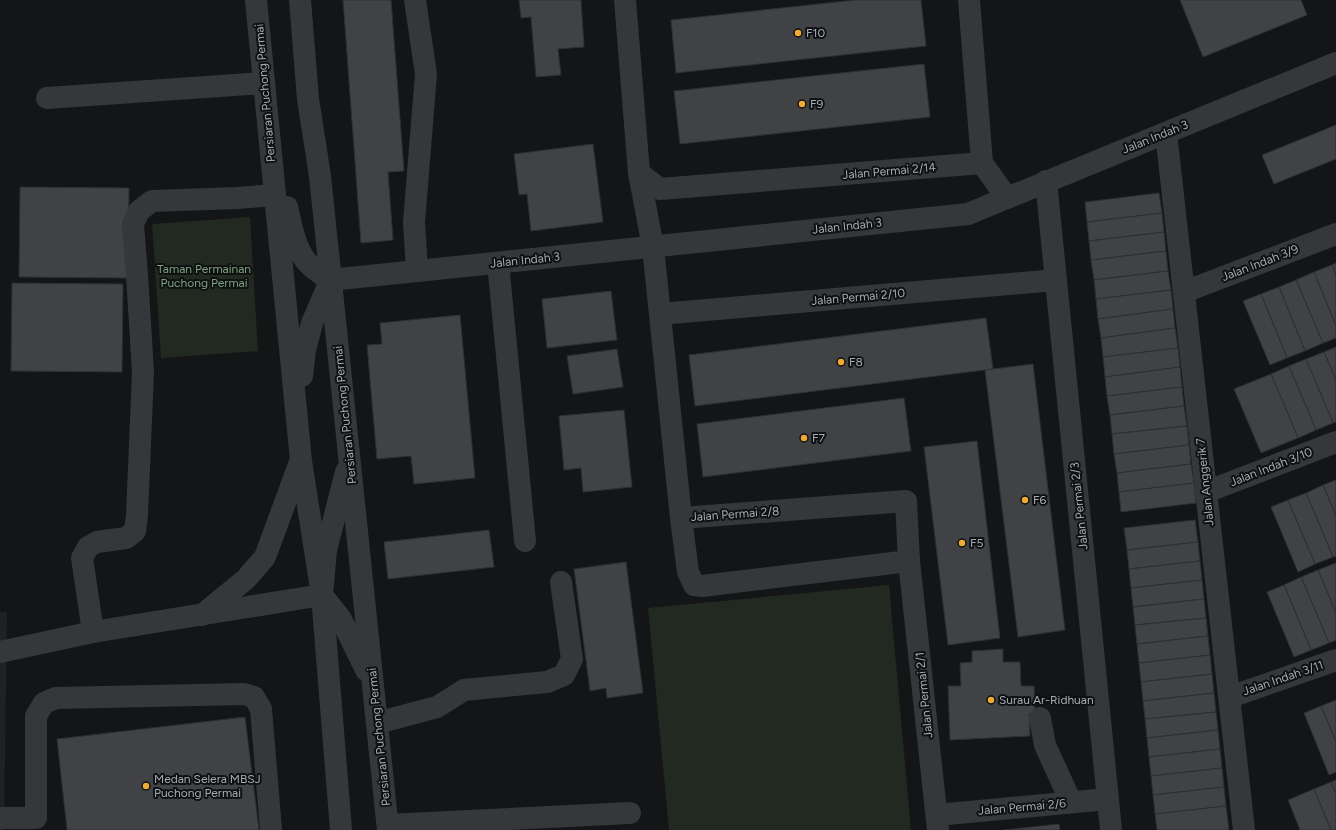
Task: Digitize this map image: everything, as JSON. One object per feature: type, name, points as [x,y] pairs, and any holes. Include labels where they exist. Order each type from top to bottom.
[{"type":"street","name":"Persiaran Puchong Permai","points":[[256,0],[301,461],[322,595],[341,830]]},
{"type":"street","name":"Persiaran Puchong Permai","points":[[300,0],[308,99],[320,176],[388,827]]},
{"type":"street","points":[[415,0],[426,74],[414,222],[417,271]]},
{"type":"street","points":[[625,0],[639,173],[653,247]]},
{"type":"street","points":[[969,0],[982,163],[1007,198]]},
{"type":"street","name":"Jalan Indah 3","points":[[330,280],[968,214],[1336,64]]},
{"type":"street","points":[[47,98],[264,83]]},
{"type":"street","name":"Jalan Anggerik 7","points":[[1166,133],[1244,830]]},
{"type":"street","points":[[270,153],[287,206],[293,233],[303,257],[311,267],[330,280],[312,323],[304,350],[298,427]]},
{"type":"street","name":"Jalan Permai 2/14","points":[[639,173],[660,190],[982,163]]},
{"type":"street","name":"Jalan Permai 2/3","points":[[1046,181],[1111,830]]},
{"type":"street","points":[[93,632],[82,558],[88,547],[97,542],[126,538],[135,531],[137,515],[143,372],[133,224],[139,211],[152,201],[275,195]]},
{"type":"street","name":"Jalan Indah 3/9","points":[[1184,292],[1336,234]]},
{"type":"street","name":"Jalan Permai 2/8","points":[[653,247],[681,518],[906,501],[910,561]]},
{"type":"street","points":[[498,263],[525,541]]},
{"type":"street","name":"Jalan Permai 2/10","points":[[660,314],[1056,280]]},
{"type":"street","name":"Jalan Indah 3/10","points":[[1206,492],[1336,442]]},
{"type":"street","points":[[349,459],[326,550],[322,595],[341,619],[373,684]]},
{"type":"street","points":[[201,616],[246,579],[265,557],[301,461]]},
{"type":"street","points":[[681,518],[688,572],[694,585],[702,586],[910,561]]},
{"type":"street","name":"Jalan Permai 2/1","points":[[910,561],[937,822]]},
{"type":"street","points":[[377,723],[437,707],[464,690],[547,682],[564,675],[572,659],[561,582]]},
{"type":"street","points":[[0,652],[93,632],[201,616],[322,595]]},
{"type":"street","name":"Jalan Indah 3/11","points":[[1230,697],[1336,660]]},
{"type":"street","points":[[0,818],[36,824],[36,716],[44,703],[56,698],[244,694],[254,697],[261,709],[271,830]]},
{"type":"street","points":[[1040,718],[1045,745],[1071,802]]},
{"type":"street","name":"Jalan Permai 2/6","points":[[937,822],[1071,802],[1108,799]]},
{"type":"street","points":[[388,827],[630,813]]},
{"type":"shaded area","points":[[0,612],[7,612],[4,830],[0,830]]},
{"type":"green space","name":"Taman Permainan Puchong Permai","points":[[250,217],[258,351],[161,358],[152,224]]},
{"type":"green space","points":[[889,585],[911,830],[669,830],[648,608]]},
{"type":"building","points":[[343,0],[391,0],[404,171],[388,172],[393,240],[361,243]]},
{"type":"building","points":[[519,0],[581,0],[584,47],[558,49],[561,75],[536,77],[531,17],[521,18]]},
{"type":"building","name":"F10","points":[[855,0],[921,0],[926,46],[676,73],[671,20]]},
{"type":"building","points":[[1180,0],[1301,0],[1307,15],[1203,57]]},
{"type":"building","name":"F9","points":[[924,64],[930,117],[680,144],[674,91]]},
{"type":"building","points":[[1336,125],[1336,159],[1274,184],[1262,155]]},
{"type":"building","points":[[593,144],[603,222],[531,231],[527,194],[519,195],[514,154]]},
{"type":"building","points":[[20,187],[129,188],[128,278],[19,277]]},
{"type":"building","points":[[1159,193],[1162,213],[1087,222],[1085,202]]},
{"type":"building","points":[[1162,213],[1164,232],[1089,241],[1087,222]]},
{"type":"building","points":[[1164,232],[1166,251],[1091,260],[1089,241]]},
{"type":"building","points":[[1166,251],[1168,271],[1094,280],[1091,260]]},
{"type":"building","points":[[1336,263],[1336,276],[1332,265]]},
{"type":"building","points":[[1332,265],[1336,276],[1336,326],[1314,272]]},
{"type":"building","points":[[1168,271],[1171,290],[1096,299],[1094,280]]},
{"type":"building","points":[[1314,272],[1336,326],[1336,338],[1323,343],[1296,280]]},
{"type":"building","points":[[1296,280],[1323,343],[1305,351],[1279,287]]},
{"type":"building","points":[[12,283],[123,284],[122,372],[11,371]]},
{"type":"building","points":[[1279,287],[1305,351],[1287,358],[1261,294]]},
{"type":"building","points":[[1171,290],[1173,309],[1098,319],[1096,299]]},
{"type":"building","points":[[611,291],[617,340],[547,348],[542,299]]},
{"type":"building","points":[[1261,294],[1287,358],[1270,365],[1243,301]]},
{"type":"building","points":[[1173,309],[1175,328],[1101,338],[1098,319]]},
{"type":"building","points":[[460,315],[475,478],[414,484],[411,456],[377,459],[367,345],[382,344],[380,323]]},
{"type":"building","name":"F8","points":[[986,318],[993,369],[695,406],[689,355]]},
{"type":"building","points":[[1175,328],[1178,348],[1103,357],[1101,338]]},
{"type":"building","points":[[1336,347],[1336,381],[1324,352]]},
{"type":"building","points":[[1178,348],[1180,367],[1105,377],[1103,357]]},
{"type":"building","points":[[617,349],[623,387],[573,394],[567,356]]},
{"type":"building","points":[[1324,352],[1336,381],[1336,422],[1333,423],[1306,359]]},
{"type":"building","points":[[1306,359],[1333,423],[1316,430],[1289,366]]},
{"type":"building","name":"F6","points":[[1033,364],[1065,630],[1018,637],[985,370]]},
{"type":"building","points":[[1289,366],[1316,430],[1298,438],[1271,374]]},
{"type":"building","points":[[1180,367],[1182,387],[1107,396],[1105,377]]},
{"type":"building","points":[[1271,374],[1298,438],[1261,453],[1234,389]]},
{"type":"building","points":[[1182,387],[1184,406],[1110,415],[1107,396]]},
{"type":"building","name":"F7","points":[[904,398],[911,451],[703,477],[697,424]]},
{"type":"building","points":[[1184,406],[1187,426],[1112,434],[1110,415]]},
{"type":"building","points":[[624,410],[632,487],[583,492],[581,468],[564,470],[559,416]]},
{"type":"building","points":[[1187,426],[1189,445],[1114,454],[1112,434]]},
{"type":"building","name":"F5","points":[[977,441],[1000,638],[948,645],[924,447]]},
{"type":"building","points":[[1189,445],[1191,464],[1117,473],[1114,454]]},
{"type":"building","points":[[1191,464],[1194,483],[1119,492],[1117,473]]},
{"type":"building","points":[[1336,480],[1336,516],[1323,485]]},
{"type":"building","points":[[1194,483],[1196,503],[1121,512],[1119,492]]},
{"type":"building","points":[[1323,485],[1336,516],[1336,556],[1333,557],[1306,493]]},
{"type":"building","points":[[1306,493],[1333,557],[1315,564],[1288,500]]},
{"type":"building","points":[[1288,500],[1315,564],[1298,572],[1271,507]]},
{"type":"building","points":[[1195,520],[1198,542],[1127,550],[1124,528]]},
{"type":"building","points":[[489,530],[494,567],[388,579],[384,542]]},
{"type":"building","points":[[1198,542],[1200,561],[1129,569],[1127,550]]},
{"type":"building","points":[[1200,561],[1202,580],[1131,588],[1129,569]]},
{"type":"building","points":[[626,562],[643,693],[607,698],[606,688],[590,691],[574,569]]},
{"type":"building","points":[[1336,563],[1336,613],[1318,570]]},
{"type":"building","points":[[1318,570],[1336,613],[1336,640],[1329,643],[1301,577]]},
{"type":"building","points":[[1301,577],[1329,643],[1311,650],[1284,585]]},
{"type":"building","points":[[1202,580],[1204,599],[1133,607],[1131,588]]},
{"type":"building","points":[[1284,585],[1311,650],[1294,657],[1267,592]]},
{"type":"building","points":[[1204,599],[1206,618],[1135,625],[1133,607]]},
{"type":"building","points":[[1206,618],[1208,636],[1137,644],[1135,625]]},
{"type":"building","points":[[1208,636],[1210,655],[1139,663],[1137,644]]},
{"type":"building","name":"Surau Ar-Ridhuan","points":[[1003,649],[1003,662],[1020,662],[1021,686],[1034,686],[1035,713],[1029,714],[1030,736],[950,740],[948,686],[961,686],[960,663],[972,662],[972,651]]},
{"type":"building","points":[[1210,655],[1212,674],[1141,682],[1139,663]]},
{"type":"building","points":[[1212,674],[1214,693],[1143,701],[1141,682]]},
{"type":"building","points":[[1214,693],[1216,712],[1145,719],[1143,701]]},
{"type":"building","points":[[1336,700],[1336,742],[1321,706]]},
{"type":"building","points":[[1321,706],[1336,742],[1336,772],[1329,775],[1304,713]]},
{"type":"building","points":[[1216,712],[1218,730],[1147,738],[1145,719]]},
{"type":"building","points":[[245,717],[259,830],[67,830],[57,739]]},
{"type":"building","points":[[1218,730],[1220,749],[1149,757],[1147,738]]},
{"type":"building","points":[[1220,749],[1222,768],[1151,776],[1149,757]]},
{"type":"building","points":[[1222,768],[1224,787],[1153,795],[1151,776]]},
{"type":"building","points":[[1336,780],[1336,794],[1331,782]]},
{"type":"building","points":[[1331,782],[1336,794],[1336,830],[1331,830],[1314,789]]},
{"type":"building","points":[[1224,787],[1226,806],[1155,814],[1153,795]]},
{"type":"building","points":[[1314,789],[1331,830],[1300,830],[1288,800]]},
{"type":"building","points":[[1226,806],[1229,830],[1157,830],[1155,814]]},
{"type":"building","points":[[1059,824],[1060,830],[1004,830]]},
{"type":"place","name":"F10","points":[[798,33]]},
{"type":"place","name":"F9","points":[[802,104]]},
{"type":"place","name":"F8","points":[[841,362]]},
{"type":"place","name":"F7","points":[[804,438]]},
{"type":"place","name":"F6","points":[[1025,500]]},
{"type":"place","name":"F5","points":[[962,543]]},
{"type":"place","name":"Surau Ar-Ridhuan","points":[[991,700]]},
{"type":"place","name":"Medan Selera MBSJ Puchong Permai","points":[[146,786]]}]
